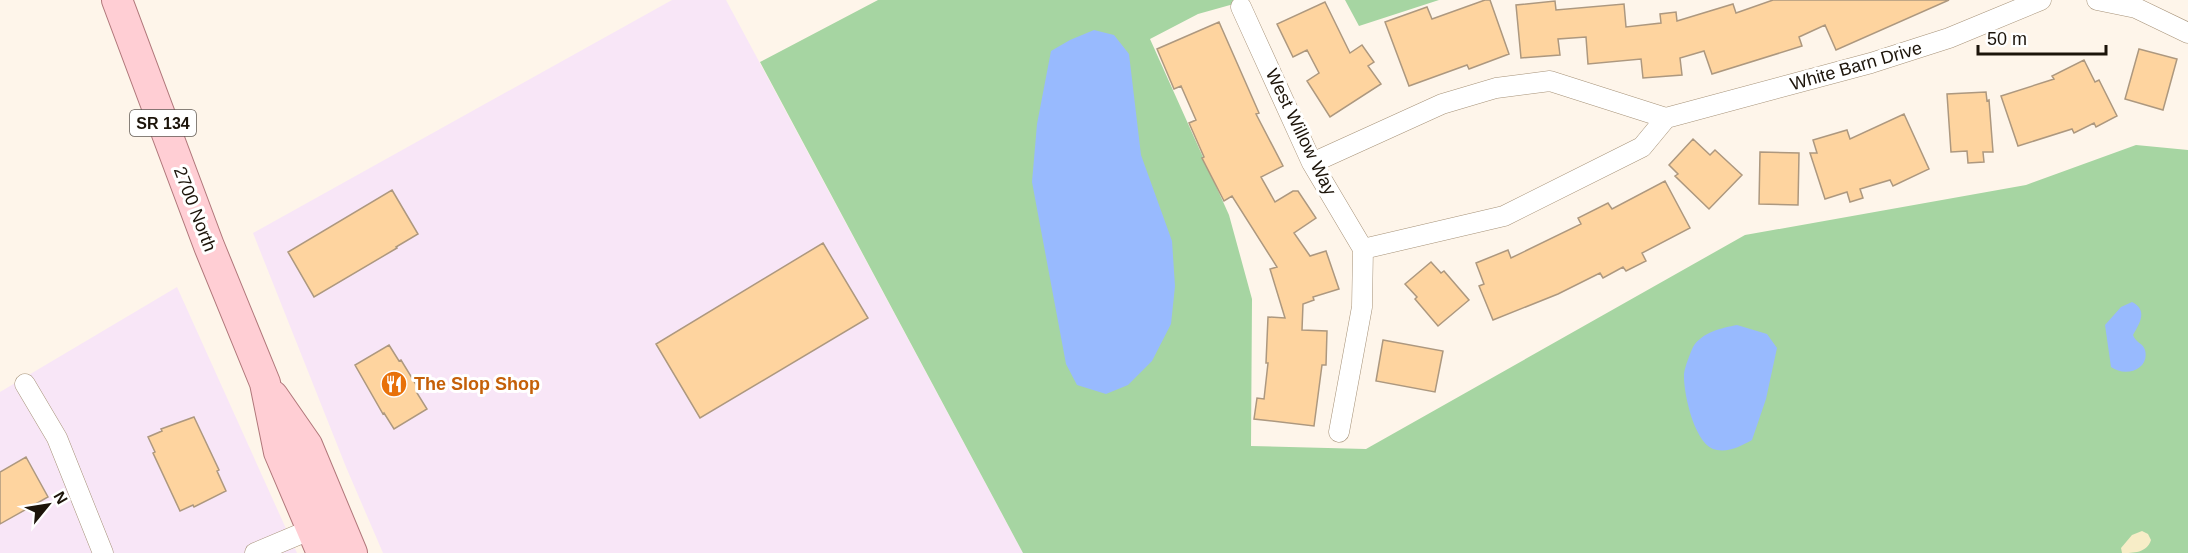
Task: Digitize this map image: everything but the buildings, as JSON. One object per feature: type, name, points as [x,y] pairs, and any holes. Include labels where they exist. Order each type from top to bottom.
[{"type":"main road","name":"2700 North","points":[[117,0],[209,246],[265,383],[279,452],[317,541]]},
{"type":"main road","name":"2700 North","points":[[265,383],[307,445],[352,553]]},
{"type":"street","name":"White Barn Drive","points":[[1666,118],[1871,63],[1949,38],[2041,0]]},
{"type":"street","points":[[2097,0],[2136,8],[2188,33]]},
{"type":"street","name":"West Willow Way","points":[[1242,7],[1312,164],[1363,249]]},
{"type":"street","points":[[1312,164],[1442,104],[1496,88],[1550,81],[1666,118],[1642,147],[1504,216],[1363,249],[1362,307],[1339,432]]},
{"type":"street","points":[[25,384],[57,438],[103,553]]},
{"type":"street","points":[[255,553],[317,541],[324,532],[331,540],[336,553]]},
{"type":"shaded area","points":[[672,0],[726,0],[1023,553],[383,553],[346,467],[253,233]]},
{"type":"shaded area","points":[[177,287],[297,553],[0,553],[0,392]]},
{"type":"green space","points":[[878,0],[1248,0],[1198,14],[1150,39],[1229,215],[1252,299],[1251,446],[1366,449],[1745,235],[2026,185],[2136,145],[2188,150],[2188,553],[1023,553],[760,62]]},
{"type":"green space","points":[[1345,0],[1439,0],[1359,26]]},
{"type":"sand","points":[[2142,531],[2148,534],[2151,540],[2146,548],[2131,553],[2122,553],[2121,548],[2132,535]]},
{"type":"water","points":[[1094,30],[1114,35],[1129,54],[1141,155],[1172,241],[1175,286],[1171,324],[1152,361],[1128,385],[1106,394],[1077,385],[1066,364],[1032,182],[1037,124],[1051,51]]},
{"type":"water","points":[[2132,302],[2137,305],[2141,313],[2133,335],[2144,348],[2146,357],[2136,370],[2123,372],[2111,367],[2105,325],[2121,307]]},
{"type":"water","points":[[1737,325],[1767,334],[1777,348],[1766,399],[1752,440],[1731,449],[1717,450],[1709,447],[1702,440],[1697,430],[1688,405],[1684,374],[1690,353],[1697,342],[1713,332]]},
{"type":"place","name":"The Slop Shop","points":[[394,384]]}]
